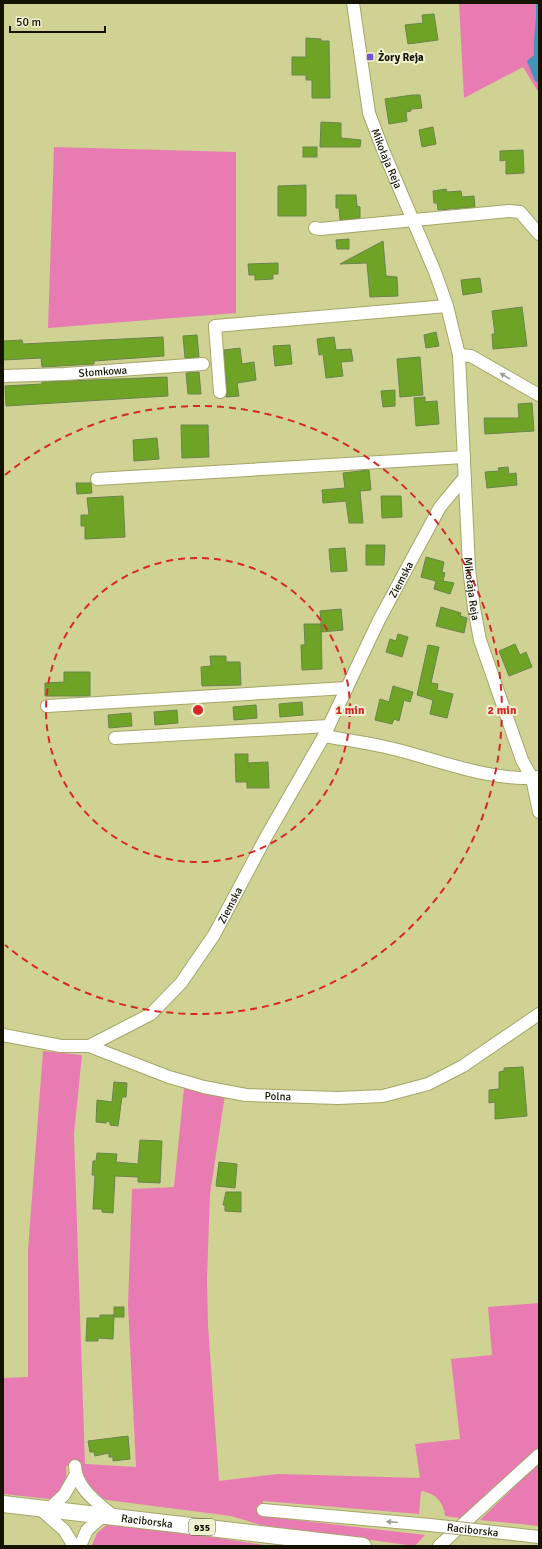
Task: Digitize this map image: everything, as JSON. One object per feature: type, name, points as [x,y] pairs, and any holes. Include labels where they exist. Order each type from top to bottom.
[{"type":"main road","name":"Raciborska","points":[[3,1504],[108,1515],[363,1546]]},
{"type":"street","name":"Mikołaja Reja","points":[[353,3],[369,113],[383,150],[414,221],[447,306],[459,354],[469,568],[474,608],[480,640],[522,760],[535,777],[539,812]]},
{"type":"street","points":[[315,228],[320,229],[414,221],[509,211],[520,212],[539,234]]},
{"type":"street","points":[[220,392],[215,326],[447,306]]},
{"type":"street","points":[[459,354],[470,356],[539,395]]},
{"type":"street","name":"Słomkowa","points":[[3,376],[65,374],[203,364]]},
{"type":"street","points":[[97,479],[464,457]]},
{"type":"street","name":"Ziemska","points":[[89,1046],[151,1014],[181,983],[214,935],[266,837],[327,731],[379,620],[440,507],[465,477]]},
{"type":"street","points":[[47,706],[347,688]]},
{"type":"street","points":[[115,738],[327,731],[488,773],[535,777]]},
{"type":"street","name":"Polna","points":[[3,1036],[61,1046],[89,1046],[169,1077],[204,1087],[246,1095],[338,1098],[383,1096],[428,1084],[456,1069],[539,1014]]},
{"type":"street","points":[[439,1546],[539,1455]]},
{"type":"street","points":[[74,1546],[64,1530],[43,1508],[64,1495],[75,1471],[86,1492],[108,1515],[87,1530],[80,1546]]},
{"type":"street","name":"Raciborska","points":[[263,1510],[430,1525],[539,1537]]},
{"type":"shaded area","points":[[459,3],[539,3],[539,93],[523,67],[464,98]]},
{"type":"shaded area","points":[[54,147],[236,152],[236,313],[48,328]]},
{"type":"shaded area","points":[[43,1051],[82,1055],[74,1134],[85,1464],[136,1467],[128,1305],[132,1189],[174,1187],[184,1088],[225,1095],[210,1194],[207,1279],[208,1325],[219,1481],[278,1474],[420,1478],[415,1444],[460,1439],[451,1359],[492,1355],[488,1307],[539,1303],[539,1448],[466,1519],[445,1516],[441,1502],[431,1494],[421,1491],[419,1514],[263,1501],[262,1516],[425,1535],[415,1546],[261,1525],[231,1516],[107,1500],[95,1494],[88,1486],[80,1464],[66,1466],[65,1481],[61,1489],[50,1499],[3,1494],[3,1378],[28,1377],[28,1250]]},
{"type":"shaded area","points":[[539,1463],[539,1526],[480,1520]]},
{"type":"shaded area","points":[[109,1523],[139,1526],[270,1546],[92,1545],[97,1533]]},
{"type":"water","points":[[536,3],[539,3],[539,83],[535,81],[527,61],[534,55]]},
{"type":"building","points":[[434,14],[438,40],[408,44],[405,25],[423,23],[422,15]]},
{"type":"building","points":[[306,38],[329,41],[330,98],[312,98],[312,80],[306,80],[306,75],[292,75],[292,57],[306,57]]},
{"type":"building","points":[[420,95],[422,108],[411,109],[411,111],[406,112],[407,121],[389,124],[385,99]]},
{"type":"building","points":[[321,122],[341,123],[341,138],[361,140],[360,147],[320,147]]},
{"type":"building","points":[[433,127],[436,144],[422,147],[419,130]]},
{"type":"building","points":[[303,147],[317,147],[317,157],[303,157]]},
{"type":"building","points":[[523,150],[524,173],[506,174],[506,160],[500,161],[500,151]]},
{"type":"building","points":[[306,185],[306,216],[278,216],[278,186]]},
{"type":"building","points":[[446,189],[447,192],[461,191],[462,197],[474,196],[475,207],[438,210],[437,203],[434,203],[433,191]]},
{"type":"building","points":[[336,195],[356,195],[357,206],[360,207],[360,218],[340,220],[339,208],[336,208]]},
{"type":"building","points":[[349,239],[349,249],[337,249],[336,240]]},
{"type":"building","points":[[383,241],[386,276],[397,277],[398,296],[370,297],[367,263],[340,264]]},
{"type":"building","points":[[278,263],[278,274],[273,274],[273,279],[255,280],[255,275],[249,275],[248,264]]},
{"type":"building","points":[[480,278],[482,292],[463,295],[461,280]]},
{"type":"building","points":[[522,307],[527,346],[493,349],[492,334],[495,334],[492,311]]},
{"type":"building","points":[[436,332],[439,346],[426,348],[424,335]]},
{"type":"building","points":[[197,335],[199,357],[185,358],[183,336]]},
{"type":"building","points":[[163,337],[164,356],[94,361],[94,364],[42,367],[41,358],[3,360],[3,341],[22,340],[23,344]]},
{"type":"building","points":[[334,337],[336,350],[351,349],[353,361],[341,362],[343,376],[326,378],[323,354],[319,355],[317,339]]},
{"type":"building","points":[[290,345],[292,364],[275,366],[273,346]]},
{"type":"building","points":[[240,348],[242,364],[254,362],[256,380],[237,383],[239,396],[226,397],[227,391],[224,350]]},
{"type":"building","points":[[420,357],[423,395],[400,397],[397,359]]},
{"type":"building","points":[[199,372],[201,394],[188,394],[186,373]]},
{"type":"building","points":[[167,377],[168,396],[6,406],[5,386],[42,384],[42,382]]},
{"type":"building","points":[[395,390],[395,406],[383,407],[381,391]]},
{"type":"building","points":[[425,397],[425,402],[437,401],[439,424],[416,426],[414,398]]},
{"type":"building","points":[[532,403],[534,431],[485,434],[484,418],[519,418],[518,404]]},
{"type":"building","points":[[181,425],[208,425],[209,457],[182,458]]},
{"type":"building","points":[[157,438],[159,459],[134,461],[133,440]]},
{"type":"building","points":[[508,467],[509,474],[516,473],[517,485],[487,488],[485,472],[499,471],[498,468]]},
{"type":"building","points":[[369,470],[371,490],[360,491],[363,523],[349,523],[346,501],[323,503],[322,490],[345,488],[343,473]]},
{"type":"building","points":[[76,483],[91,483],[92,493],[77,494]]},
{"type":"building","points":[[123,496],[125,537],[85,539],[85,526],[81,526],[81,515],[89,515],[87,498]]},
{"type":"building","points":[[381,496],[401,496],[402,517],[382,518]]},
{"type":"building","points":[[366,545],[385,545],[384,565],[366,565]]},
{"type":"building","points":[[345,548],[347,571],[331,572],[329,549]]},
{"type":"building","points":[[426,557],[444,562],[442,572],[445,573],[443,581],[454,583],[450,594],[434,589],[436,581],[421,577]]},
{"type":"building","points":[[441,607],[461,613],[460,616],[467,618],[464,633],[436,626]]},
{"type":"building","points":[[341,609],[343,630],[322,632],[320,611]]},
{"type":"building","points":[[304,624],[321,624],[322,669],[302,670],[301,645],[305,645]]},
{"type":"building","points":[[398,634],[408,637],[402,657],[386,652],[390,639],[396,641]]},
{"type":"building","points":[[515,644],[520,655],[526,652],[532,667],[509,676],[499,651]]},
{"type":"building","points":[[428,645],[439,647],[431,683],[438,684],[437,690],[453,694],[447,718],[430,714],[433,700],[417,695]]},
{"type":"building","points":[[210,656],[226,656],[226,662],[240,662],[241,685],[202,686],[201,667],[211,666]]},
{"type":"building","points":[[64,672],[90,672],[90,696],[45,696],[45,683],[64,682]]},
{"type":"building","points":[[393,686],[413,692],[410,702],[404,700],[399,721],[394,719],[392,724],[375,720],[380,699],[389,702]]},
{"type":"building","points":[[302,702],[303,715],[280,717],[279,704]]},
{"type":"building","points":[[256,705],[257,718],[234,720],[233,707]]},
{"type":"building","points":[[177,710],[178,723],[155,725],[154,712]]},
{"type":"building","points":[[131,713],[132,726],[109,728],[108,715]]},
{"type":"building","points":[[235,754],[248,754],[248,763],[268,762],[269,788],[247,788],[247,782],[236,782]]},
{"type":"building","points":[[523,1067],[527,1116],[495,1119],[495,1102],[489,1103],[489,1090],[499,1089],[499,1072],[504,1071],[504,1068]]},
{"type":"building","points":[[114,1082],[127,1083],[126,1097],[122,1097],[118,1126],[110,1125],[110,1122],[107,1121],[106,1123],[96,1122],[97,1100],[112,1102]]},
{"type":"building","points":[[140,1140],[162,1141],[160,1183],[138,1182],[138,1177],[115,1176],[113,1213],[102,1212],[102,1209],[93,1209],[95,1175],[92,1175],[93,1161],[96,1161],[97,1153],[117,1154],[116,1162],[138,1164]]},
{"type":"building","points":[[219,1162],[237,1164],[235,1188],[216,1186]]},
{"type":"building","points":[[226,1192],[241,1192],[241,1212],[225,1211],[225,1205],[223,1205]]},
{"type":"building","points":[[114,1307],[124,1307],[124,1317],[114,1317]]},
{"type":"building","points":[[100,1315],[114,1315],[113,1339],[98,1338],[98,1341],[86,1341],[87,1318],[100,1318]]},
{"type":"building","points":[[128,1436],[130,1459],[113,1461],[113,1457],[109,1457],[109,1453],[95,1456],[94,1452],[90,1452],[88,1441]]},
{"type":"place","name":"Żory Reja","points":[[370,57]]}]
